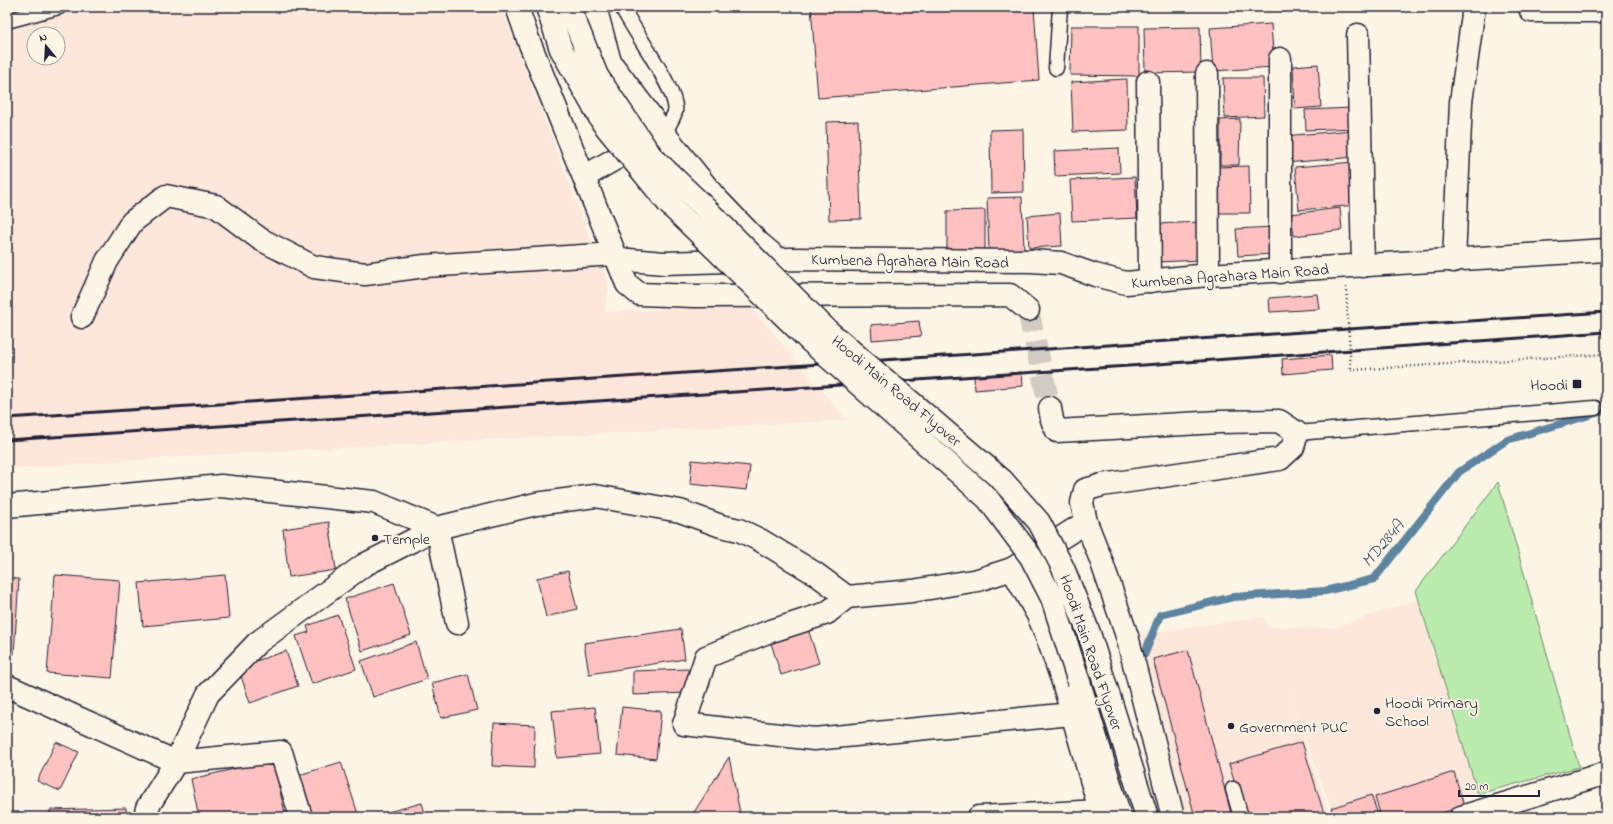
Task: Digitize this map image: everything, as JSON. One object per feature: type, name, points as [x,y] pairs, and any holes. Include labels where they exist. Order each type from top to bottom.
[{"type":"street","points":[[517,7],[528,39],[627,284],[639,294],[695,296],[1010,295],[1028,310]]},
{"type":"street","name":"Hoodi Main Road Flyover","points":[[547,7],[561,49],[602,123],[668,203],[811,342],[988,499],[1032,557],[1052,598],[1108,815]]},
{"type":"street","name":"Hoodi Main Road Flyover","points":[[569,7],[597,76],[651,156],[828,331],[1002,480],[1039,522],[1063,568],[1089,633],[1147,817]]},
{"type":"street","points":[[595,7],[610,62],[663,133],[714,196],[759,243],[778,259]]},
{"type":"street","points":[[1454,260],[1462,102],[1474,7]]},
{"type":"street","points":[[1531,11],[1606,11]]},
{"type":"street","points":[[1358,35],[1363,266]]},
{"type":"street","points":[[1280,58],[1280,272]]},
{"type":"street","points":[[1207,74],[1208,275]]},
{"type":"street","points":[[1148,82],[1150,281]]},
{"type":"street","points":[[584,177],[663,133]]},
{"type":"street","name":"Kumbena Agrahara Main Road","points":[[82,317],[107,261],[132,222],[166,196],[216,206],[260,239],[314,267],[365,274],[425,266],[616,256],[664,263],[778,259],[1039,261],[1061,263],[1095,275],[1126,283],[1208,275],[1280,272],[1606,250]]},
{"type":"street","points":[[1050,408],[1052,420],[1057,431],[1219,422],[1279,421],[1297,433],[1293,447],[1280,459],[1102,485],[1085,490],[1082,503],[1086,522],[1101,560],[1127,636],[1173,817]]},
{"type":"street","points":[[7,506],[222,486],[374,502],[437,528]]},
{"type":"street","points":[[145,817],[147,808],[176,762],[208,694],[257,643],[364,565],[437,528],[536,504],[595,496],[680,511],[721,526],[739,530],[760,540],[816,574],[847,597]]},
{"type":"street","points":[[1072,714],[814,739],[684,724],[706,657],[765,633],[827,613],[847,597],[912,591],[978,580],[1012,569],[1086,522]]},
{"type":"street","points":[[437,528],[457,623]]},
{"type":"street","points":[[979,817],[1108,815],[1072,714],[1058,668],[1038,615],[1012,569]]},
{"type":"street","points":[[7,686],[176,762],[281,752],[300,817]]},
{"type":"street","points":[[1461,817],[1600,775],[1606,777]]},
{"type":"lane","points":[[7,21],[59,7]]},
{"type":"lane","points":[[622,7],[628,21],[671,89],[675,102],[675,112],[663,133]]},
{"type":"lane","points":[[1056,68],[1060,7]]},
{"type":"lane","points":[[1297,433],[1595,408]]},
{"type":"lane","points":[[1233,789],[1240,817]]},
{"type":"path","points":[[1346,287],[1352,370],[1606,354]]},
{"type":"shaded area","points":[[7,7],[501,7],[609,287],[604,312],[749,305],[847,420],[192,456],[7,469]]},
{"type":"shaded area","points":[[1431,595],[1478,794],[1331,808],[1287,688],[1330,817],[1186,817],[1141,634],[1263,617],[1267,627],[1333,628]]},
{"type":"green space","points":[[1498,482],[1579,767],[1478,794],[1416,591]]},
{"type":"building","points":[[811,7],[1034,7],[1039,80],[818,98]]},
{"type":"building","points":[[1271,24],[1274,67],[1213,71],[1210,28]]},
{"type":"building","points":[[1071,26],[1139,26],[1139,76],[1070,75]]},
{"type":"building","points":[[1200,27],[1201,72],[1145,73],[1144,28]]},
{"type":"building","points":[[1318,64],[1321,107],[1295,109],[1293,66]]},
{"type":"building","points":[[1223,78],[1263,78],[1264,116],[1225,118]]},
{"type":"building","points":[[1127,79],[1128,130],[1073,132],[1071,82]]},
{"type":"building","points":[[1353,108],[1354,128],[1306,130],[1305,110]]},
{"type":"building","points":[[1240,119],[1239,165],[1220,165],[1220,120]]},
{"type":"building","points":[[858,121],[861,219],[829,220],[826,122]]},
{"type":"building","points":[[1023,129],[1024,192],[991,193],[990,130]]},
{"type":"building","points":[[1354,130],[1356,157],[1285,163],[1283,136]]},
{"type":"building","points":[[1119,148],[1120,173],[1055,176],[1054,151]]},
{"type":"building","points":[[1354,162],[1358,205],[1299,210],[1295,167]]},
{"type":"building","points":[[1249,166],[1250,213],[1219,213],[1217,167]]},
{"type":"building","points":[[1135,177],[1137,218],[1072,221],[1070,180]]},
{"type":"building","points":[[1022,197],[1024,251],[989,252],[987,198]]},
{"type":"building","points":[[1340,208],[1342,230],[1294,236],[1291,214]]},
{"type":"building","points":[[985,210],[985,255],[947,255],[947,211]]},
{"type":"building","points":[[1060,213],[1062,246],[1029,248],[1027,216]]},
{"type":"building","points":[[1201,222],[1203,260],[1156,262],[1155,224]]},
{"type":"building","points":[[1272,227],[1273,254],[1238,256],[1236,229]]},
{"type":"building","points":[[1317,294],[1319,309],[1270,312],[1269,298]]},
{"type":"building","points":[[919,321],[921,336],[872,340],[871,325]]},
{"type":"building","points":[[1331,355],[1332,370],[1283,374],[1282,359]]},
{"type":"building","points":[[1022,372],[1023,386],[975,390],[974,376]]},
{"type":"building","points":[[692,460],[750,466],[747,490],[690,484]]},
{"type":"building","points":[[329,522],[336,570],[289,577],[283,529]]},
{"type":"building","points":[[568,571],[577,609],[546,617],[537,578]]},
{"type":"building","points":[[55,575],[120,580],[112,678],[47,673]]},
{"type":"building","points":[[225,575],[229,618],[143,626],[139,583]]},
{"type":"building","points":[[7,578],[19,579],[14,654],[7,654]]},
{"type":"building","points":[[394,583],[411,635],[362,651],[345,599]]},
{"type":"building","points":[[338,615],[356,669],[312,684],[296,636],[309,632],[307,626]]},
{"type":"building","points":[[681,629],[685,659],[589,674],[584,643]]},
{"type":"building","points":[[808,629],[819,663],[781,675],[770,640]]},
{"type":"building","points":[[416,642],[427,679],[373,697],[361,661]]},
{"type":"building","points":[[1188,650],[1232,817],[1195,817],[1153,659]]},
{"type":"building","points":[[286,651],[298,686],[250,703],[238,667]]},
{"type":"building","points":[[688,669],[688,693],[633,695],[633,671]]},
{"type":"building","points":[[468,674],[477,710],[441,718],[432,683]]},
{"type":"building","points":[[595,707],[600,754],[557,758],[552,711]]},
{"type":"building","points":[[622,707],[661,711],[656,759],[617,755]]},
{"type":"building","points":[[494,723],[535,725],[534,768],[492,766]]},
{"type":"building","points":[[56,742],[79,752],[60,791],[37,781]]},
{"type":"building","points":[[1302,742],[1325,817],[1245,817],[1229,764]]},
{"type":"building","points":[[729,757],[740,813],[720,817],[691,817]]},
{"type":"building","points":[[273,760],[285,813],[265,817],[199,817],[191,779]]},
{"type":"building","points":[[341,762],[359,817],[306,817],[293,777]]},
{"type":"building","points":[[1454,772],[1464,806],[1429,817],[1381,817],[1375,797]]},
{"type":"building","points":[[1371,795],[1379,817],[1334,817],[1331,808]]},
{"type":"building","points":[[422,803],[426,817],[385,817],[384,813]]},
{"type":"building","points":[[126,808],[126,817],[50,817],[50,810]]},
{"type":"building","points":[[616,813],[616,817],[571,817],[571,816]]},
{"type":"waterway","name":"MD284A","points":[[1145,653],[1160,615],[1233,597],[1325,591],[1374,579],[1459,472],[1507,440],[1606,410]]},
{"type":"tunnel","points":[[1028,310],[1050,408]]},
{"type":"railway","points":[[7,418],[1606,312]]},
{"type":"railway","points":[[7,440],[1144,365],[1606,332]]},
{"type":"place","name":"Hoodi","points":[[1577,384]]},
{"type":"place","name":"Temple","points":[[375,538]]},
{"type":"place","name":"Hoodi Primary School","points":[[1377,711]]},
{"type":"place","name":"Government PUC","points":[[1231,726]]}]
